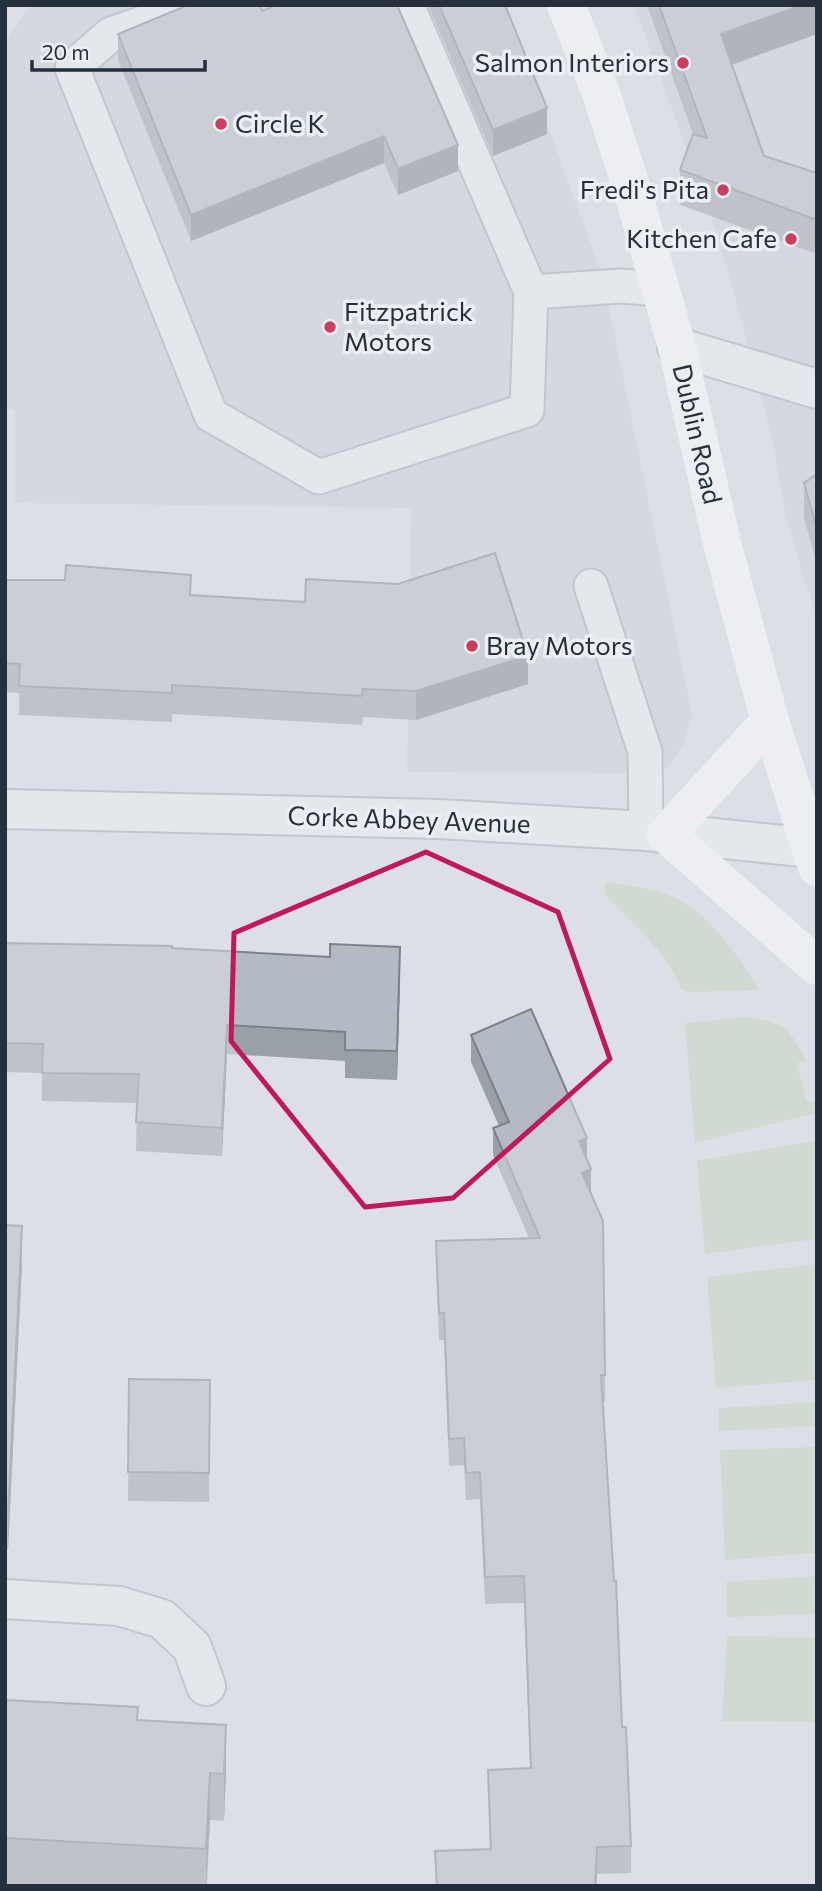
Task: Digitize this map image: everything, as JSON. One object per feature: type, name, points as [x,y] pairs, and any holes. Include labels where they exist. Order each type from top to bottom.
[{"type":"main road","name":"Dublin Road","points":[[566,5],[600,90],[632,189],[677,348],[723,547],[770,721],[815,854]]},
{"type":"main road","points":[[770,721],[656,832],[817,966]]},
{"type":"street","points":[[677,348],[817,389]]},
{"type":"street","name":"Corke Abbey Avenue","points":[[5,809],[439,819],[656,832],[815,854]]},
{"type":"street","points":[[5,1599],[119,1606],[162,1619],[192,1647],[206,1686]]},
{"type":"lane","points":[[194,5],[111,34],[72,68],[211,415],[319,477],[527,410],[531,292],[408,5]]},
{"type":"lane","points":[[531,292],[621,286],[661,289]]},
{"type":"lane","points":[[591,586],[645,752],[656,832]]},
{"type":"highlighted area","points":[[426,852],[558,912],[610,1059],[453,1198],[365,1207],[231,1041],[234,933]]},
{"type":"shaded area","points":[[31,5],[504,5],[603,278],[692,714],[685,741],[664,770],[653,773],[407,772],[411,508],[14,503],[15,410],[5,409],[5,43]]},
{"type":"shaded area","points":[[634,5],[817,5],[817,623],[786,517],[771,434],[733,290],[711,216]]},
{"type":"green space","points":[[605,882],[658,892],[693,909],[729,945],[757,985],[757,990],[682,990],[668,963],[605,895]]},
{"type":"green space","points":[[746,1017],[778,1025],[790,1034],[807,1061],[797,1063],[807,1102],[817,1100],[817,1113],[695,1143],[685,1023]]},
{"type":"green space","points":[[817,1141],[817,1239],[705,1254],[697,1161]]},
{"type":"green space","points":[[817,1264],[817,1380],[716,1388],[707,1277]]},
{"type":"green space","points":[[817,1402],[817,1426],[719,1431],[718,1408]]},
{"type":"green space","points":[[817,1447],[817,1553],[725,1560],[720,1450]]},
{"type":"green space","points":[[817,1576],[817,1614],[727,1617],[726,1582]]},
{"type":"green space","points":[[727,1636],[817,1637],[817,1722],[722,1721]]},
{"type":"building","points":[[188,5],[260,5],[262,11],[276,5],[397,5],[458,145],[398,169],[384,136],[191,215],[118,34]]},
{"type":"building","points":[[439,5],[505,5],[547,108],[493,130]]},
{"type":"building","points":[[659,5],[802,5],[721,34],[764,156],[817,173],[817,220],[680,170],[693,134],[707,138]]},
{"type":"building","points":[[817,474],[817,529],[804,483]]},
{"type":"building","points":[[495,553],[528,656],[416,691],[363,689],[362,696],[172,685],[172,693],[19,686],[20,664],[5,663],[5,580],[65,580],[66,565],[191,575],[190,595],[305,602],[306,579],[398,584]]},
{"type":"building","points":[[5,943],[172,946],[330,957],[330,944],[400,947],[397,1051],[345,1050],[345,1032],[227,1025],[222,1128],[136,1122],[139,1074],[42,1073],[43,1044],[5,1043]]},
{"type":"building","points":[[531,1009],[587,1138],[579,1141],[591,1169],[582,1173],[603,1221],[605,1375],[601,1375],[616,1581],[622,1727],[626,1727],[631,1846],[597,1847],[595,1886],[437,1886],[435,1851],[491,1849],[488,1770],[531,1768],[524,1576],[485,1577],[480,1472],[466,1473],[464,1438],[449,1439],[444,1313],[439,1313],[436,1241],[540,1238],[493,1128],[509,1122],[471,1035]]},
{"type":"building","points":[[5,1225],[22,1226],[8,1513],[5,1513]]},
{"type":"building","points":[[129,1379],[210,1380],[209,1473],[128,1472]]},
{"type":"building","points":[[5,1700],[138,1707],[137,1720],[226,1725],[224,1774],[210,1773],[206,1849],[5,1838]]},
{"type":"place","name":"Salmon Interiors","points":[[683,63]]},
{"type":"place","name":"Circle K","points":[[221,124]]},
{"type":"place","name":"Fredi's Pita","points":[[723,190]]},
{"type":"place","name":"Kitchen Cafe","points":[[791,239]]},
{"type":"place","name":"Fitzpatrick Motors","points":[[330,327]]},
{"type":"place","name":"Bray Motors","points":[[472,646]]}]
